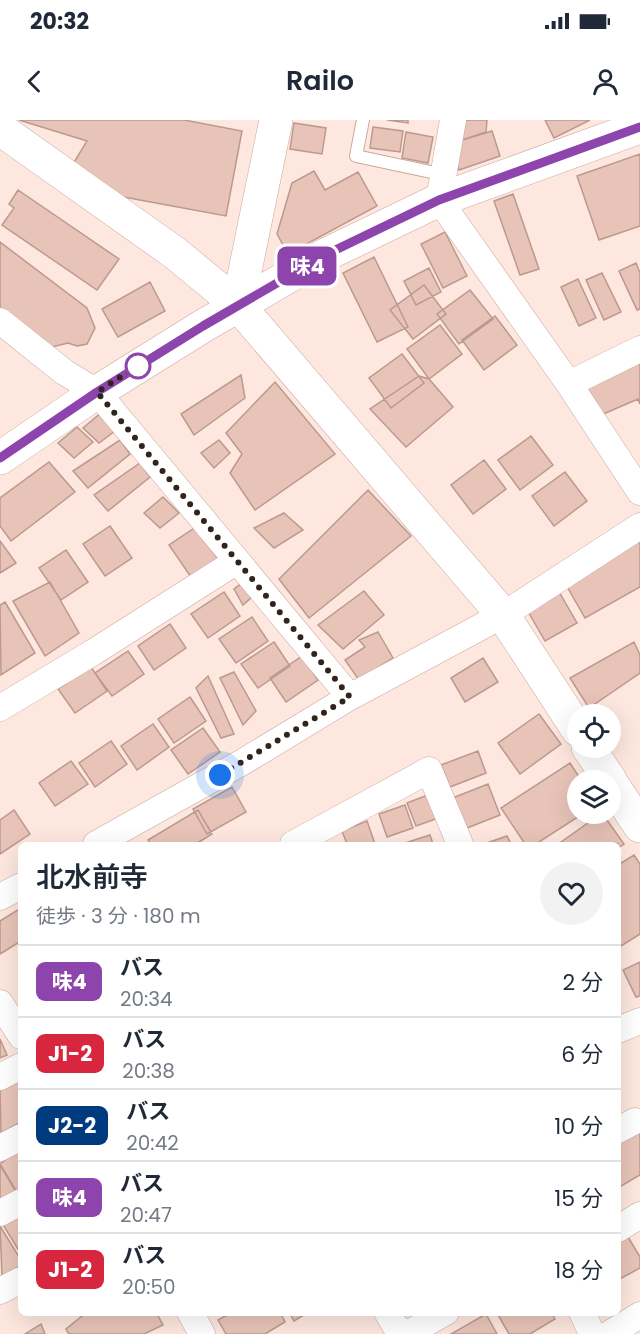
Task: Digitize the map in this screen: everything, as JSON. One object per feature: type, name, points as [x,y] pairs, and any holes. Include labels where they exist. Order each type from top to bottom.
[{"type":"street","points":[[238,305],[276,120]]},
{"type":"street","points":[[453,120],[442,188],[640,492]]},
{"type":"street","points":[[0,458],[97,392],[238,305],[442,188],[640,127]]},
{"type":"street","points":[[0,129],[175,253],[238,305],[502,615],[567,713]]},
{"type":"street","points":[[0,321],[64,372],[97,392],[350,697]]},
{"type":"street","points":[[569,384],[640,349]]},
{"type":"street","points":[[99,842],[350,697],[502,615],[640,526]]},
{"type":"street","points":[[0,708],[237,561]]},
{"type":"street","points":[[300,842],[317,838],[429,770],[459,842]]},
{"type":"street","points":[[621,797],[640,826]]},
{"type":"street","points":[[0,897],[18,888]]},
{"type":"street","points":[[9,1005],[18,1028]]},
{"type":"street","points":[[621,1029],[640,1021]]},
{"type":"street","points":[[0,1077],[18,1068]]},
{"type":"street","points":[[0,1148],[18,1139]]},
{"type":"street","points":[[0,1213],[18,1204]]},
{"type":"street","points":[[621,1227],[640,1215]]},
{"type":"street","points":[[0,1291],[18,1282]]},
{"type":"street","points":[[609,1334],[640,1315]]},
{"type":"street","points":[[192,1316],[202,1334]]},
{"type":"street","points":[[389,1316],[400,1334]]},
{"type":"street","points":[[407,1334],[439,1316]]},
{"type":"street","points":[[584,1316],[592,1334]]},
{"type":"lane","points":[[363,120],[356,156],[442,188]]},
{"type":"building","points":[[19,120],[184,120],[242,131],[226,216],[86,190],[73,164],[87,141]]},
{"type":"building","points":[[387,120],[408,120],[408,123]]},
{"type":"building","points":[[462,120],[487,120],[486,132],[459,141]]},
{"type":"building","points":[[545,120],[590,120],[554,138]]},
{"type":"building","points":[[294,123],[326,128],[322,154],[290,149]]},
{"type":"building","points":[[373,127],[403,131],[400,152],[370,148]]},
{"type":"building","points":[[492,131],[500,156],[459,170],[456,160],[459,141]]},
{"type":"building","points":[[406,132],[433,137],[428,163],[402,158]]},
{"type":"building","points":[[640,154],[640,226],[599,240],[577,176]]},
{"type":"building","points":[[314,171],[325,190],[358,172],[377,206],[288,254],[277,234],[292,183]]},
{"type":"building","points":[[18,190],[119,259],[97,290],[2,225],[14,208],[9,204]]},
{"type":"building","points":[[513,194],[539,269],[520,275],[494,201]]},
{"type":"building","points":[[445,232],[467,276],[443,288],[421,244]]},
{"type":"building","points":[[0,242],[87,308],[95,328],[87,344],[77,346],[68,343],[48,348],[0,312]]},
{"type":"building","points":[[374,257],[408,327],[377,342],[343,273]]},
{"type":"building","points":[[636,263],[640,273],[640,309],[637,310],[619,271]]},
{"type":"building","points":[[429,268],[441,292],[416,305],[404,281]]},
{"type":"building","points":[[602,273],[621,312],[604,320],[586,280]]},
{"type":"building","points":[[578,279],[596,318],[579,326],[561,287]]},
{"type":"building","points":[[150,282],[165,311],[118,337],[102,309]]},
{"type":"building","points":[[424,285],[446,314],[413,339],[390,310]]},
{"type":"building","points":[[470,290],[493,319],[459,344],[437,314]]},
{"type":"building","points":[[495,316],[517,345],[484,370],[462,340]]},
{"type":"building","points":[[440,325],[462,354],[429,379],[407,349]]},
{"type":"building","points":[[402,354],[424,383],[391,408],[369,378]]},
{"type":"building","points":[[640,355],[640,404],[638,399],[601,415],[579,385]]},
{"type":"building","points":[[241,375],[245,398],[194,435],[181,414]]},
{"type":"building","points":[[419,376],[429,379],[453,407],[406,447],[370,409]]},
{"type":"building","points":[[275,382],[335,454],[255,510],[230,473],[242,454],[226,433]]},
{"type":"building","points":[[102,412],[119,428],[99,443],[83,428]]},
{"type":"building","points":[[77,427],[93,442],[74,458],[58,443]]},
{"type":"building","points":[[531,436],[553,465],[520,490],[498,460]]},
{"type":"building","points":[[120,440],[130,454],[88,488],[73,471]]},
{"type":"building","points":[[219,440],[230,453],[214,468],[201,453]]},
{"type":"building","points":[[484,460],[506,489],[473,514],[451,485]]},
{"type":"building","points":[[49,462],[75,492],[11,541],[0,526],[0,498]]},
{"type":"building","points":[[140,463],[150,477],[108,511],[94,495]]},
{"type":"building","points":[[565,472],[587,501],[554,526],[532,496]]},
{"type":"building","points":[[368,490],[411,536],[309,618],[279,579]]},
{"type":"building","points":[[163,497],[179,513],[160,528],[144,513]]},
{"type":"building","points":[[284,513],[303,530],[274,548],[254,528]]},
{"type":"building","points":[[110,526],[132,558],[105,576],[83,544]]},
{"type":"building","points":[[196,527],[218,559],[191,577],[169,545]]},
{"type":"building","points":[[0,541],[16,563],[0,573]]},
{"type":"building","points":[[640,541],[640,587],[585,618],[565,583]]},
{"type":"building","points":[[66,550],[88,582],[61,600],[39,568]]},
{"type":"building","points":[[245,581],[252,597],[243,605],[234,589]]},
{"type":"building","points":[[50,582],[79,633],[45,656],[13,601]]},
{"type":"building","points":[[558,590],[577,623],[545,641],[526,608]]},
{"type":"building","points":[[364,591],[384,615],[343,649],[318,625]]},
{"type":"building","points":[[224,592],[240,616],[208,638],[191,614]]},
{"type":"building","points":[[5,602],[35,653],[1,675],[0,605]]},
{"type":"building","points":[[252,617],[268,641],[236,663],[219,639]]},
{"type":"building","points":[[170,624],[186,648],[154,670],[138,646]]},
{"type":"building","points":[[378,632],[393,658],[359,680],[345,660],[365,647],[359,640]]},
{"type":"building","points":[[274,642],[290,666],[258,688],[241,664]]},
{"type":"building","points":[[634,642],[640,655],[640,673],[595,704],[586,704],[570,678]]},
{"type":"building","points":[[128,651],[144,674],[112,696],[95,673]]},
{"type":"building","points":[[302,656],[318,680],[286,702],[270,678]]},
{"type":"building","points":[[483,658],[498,682],[465,702],[451,678]]},
{"type":"building","points":[[91,667],[107,691],[75,713],[58,689]]},
{"type":"building","points":[[234,672],[256,711],[243,725],[220,678]]},
{"type":"building","points":[[208,676],[234,734],[221,738],[196,688]]},
{"type":"building","points":[[190,697],[206,721],[174,743],[158,719]]},
{"type":"building","points":[[539,714],[561,744],[520,774],[498,743]]},
{"type":"building","points":[[153,724],[169,747],[137,770],[121,746]]},
{"type":"building","points":[[203,728],[220,752],[188,774],[171,750]]},
{"type":"building","points":[[111,741],[127,764],[95,787],[79,763]]},
{"type":"building","points":[[478,751],[486,773],[450,787],[441,765]]},
{"type":"building","points":[[71,761],[88,784],[55,806],[39,783]]},
{"type":"building","points":[[570,763],[575,770],[567,770],[567,824],[539,842],[524,842],[501,808]]},
{"type":"building","points":[[488,784],[500,815],[462,830],[450,799]]},
{"type":"building","points":[[232,787],[246,812],[207,834],[193,809]]},
{"type":"building","points":[[433,793],[441,817],[416,826],[407,803]]},
{"type":"building","points":[[405,805],[413,828],[387,837],[379,814]]},
{"type":"building","points":[[14,810],[30,834],[0,854],[0,820]]},
{"type":"building","points":[[198,810],[212,834],[199,842],[150,842],[148,840]]},
{"type":"building","points":[[367,821],[374,842],[346,842],[342,831]]},
{"type":"building","points":[[586,824],[610,824],[624,844],[621,846],[621,842],[561,842]]},
{"type":"building","points":[[430,835],[432,842],[408,842]]},
{"type":"building","points":[[507,836],[510,842],[490,842]]},
{"type":"building","points":[[634,855],[640,864],[640,934],[621,946],[621,863]]},
{"type":"building","points":[[18,910],[18,943],[0,954],[0,921]]},
{"type":"building","points":[[640,962],[640,996],[636,997],[623,970]]},
{"type":"building","points":[[0,1039],[7,1055],[0,1058]]},
{"type":"building","points":[[18,1079],[18,1124],[1,1133],[0,1089]]},
{"type":"building","points":[[640,1131],[640,1175],[621,1186],[621,1141]]},
{"type":"building","points":[[18,1150],[18,1194],[0,1164]]},
{"type":"building","points":[[0,1165],[18,1195],[18,1199],[0,1210]]},
{"type":"building","points":[[18,1213],[18,1249],[2,1223]]},
{"type":"building","points":[[0,1226],[18,1255],[18,1267],[2,1277]]},
{"type":"building","points":[[625,1232],[640,1257],[640,1268],[621,1278],[621,1234]]},
{"type":"building","points":[[82,1316],[158,1316],[163,1325],[144,1334],[69,1334],[66,1329]]},
{"type":"building","points":[[225,1316],[282,1316],[285,1322],[265,1334],[226,1334],[218,1320]]},
{"type":"building","points":[[291,1316],[302,1316],[294,1321]]},
{"type":"building","points":[[482,1316],[487,1316],[497,1334],[451,1334]]},
{"type":"building","points":[[499,1316],[553,1316],[555,1319],[530,1334],[509,1334]]},
{"type":"building","points":[[41,1324],[45,1334],[25,1334]]},
{"type":"bus line","name":"味4","points":[[0,458],[97,392],[203,326],[327,254],[439,200],[640,127]]},
{"type":"route","points":[[138,366],[97,392],[350,697],[220,775]]}]
